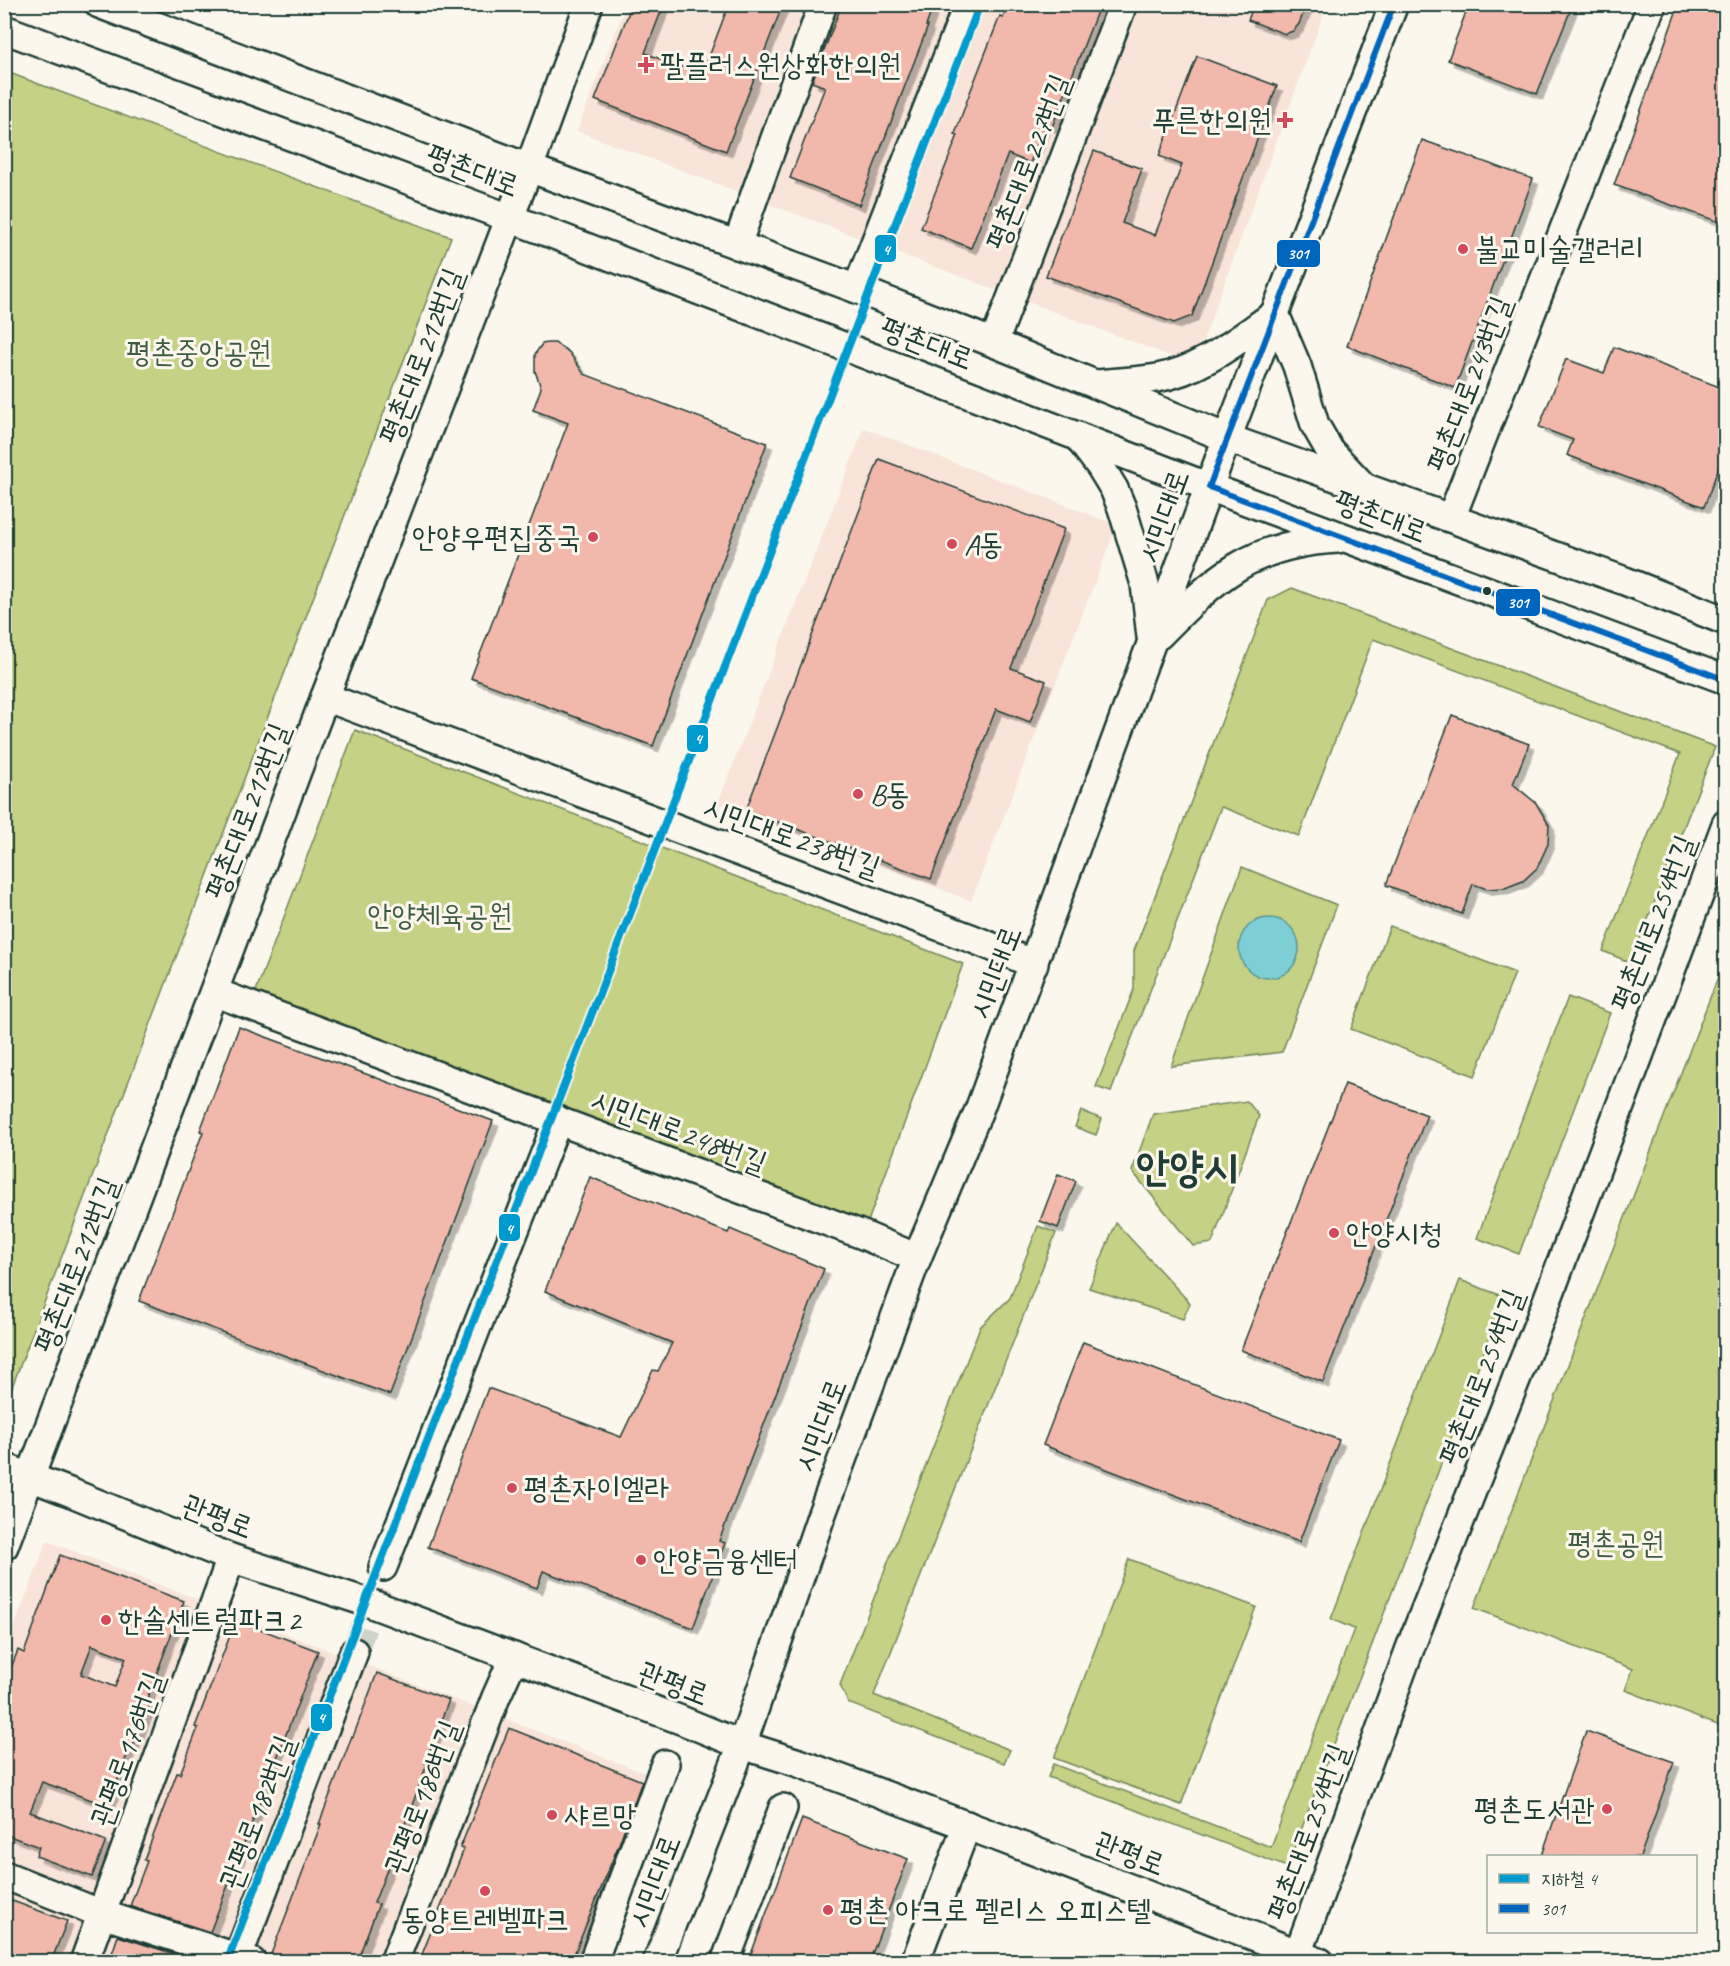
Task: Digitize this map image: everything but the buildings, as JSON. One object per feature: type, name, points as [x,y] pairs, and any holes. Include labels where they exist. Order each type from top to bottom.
[{"type":"street","name":"평촌대로","points":[[99,4],[529,168],[858,290],[1227,438],[1625,581],[1725,621]]},
{"type":"street","name":"평촌대로212번길","points":[[4,1546],[325,697],[529,168],[589,4]]},
{"type":"street","points":[[737,245],[824,4]]},
{"type":"street","points":[[858,290],[968,4]]},
{"type":"street","name":"평촌대로227번길","points":[[994,343],[1123,4]]},
{"type":"street","name":"시민대로","points":[[657,1962],[742,1745],[820,1519],[917,1258],[979,1110],[1227,438],[1394,4]]},
{"type":"street","name":"평촌대로243번길","points":[[1451,518],[1652,4]]},
{"type":"street","name":"평촌대로","points":[[4,29],[509,219],[1209,487],[1725,680]]},
{"type":"street","points":[[1096,385],[1159,377],[1182,370],[1224,350],[1275,314],[1297,366],[1315,425],[1330,451],[1363,487]]},
{"type":"street","points":[[1077,436],[1100,466],[1122,508],[1146,584],[1152,643]]},
{"type":"street","points":[[1152,643],[1199,594],[1221,577],[1260,554],[1309,541],[1346,538]]},
{"type":"street","name":"시민대로238번길","points":[[325,697],[973,939],[1034,964]]},
{"type":"street","name":"평촌대로254번길","points":[[1305,1959],[1412,1643],[1542,1314],[1725,824]]},
{"type":"street","name":"시민대로248번길","points":[[214,992],[863,1235],[917,1258]]},
{"type":"street","points":[[383,1567],[558,1120]]},
{"type":"street","name":"관평로","points":[[4,1467],[231,1558],[372,1604],[742,1745],[799,1763],[967,1825],[1305,1959]]},
{"type":"street","name":"관평로176번길","points":[[84,1962],[231,1558]]},
{"type":"street","name":"관평로182번길","points":[[242,1960],[354,1652]]},
{"type":"street","name":"관평로186번길","points":[[394,1962],[496,1697],[514,1657]]},
{"type":"street","points":[[593,1962],[665,1764]]},
{"type":"street","points":[[725,1962],[783,1808]]},
{"type":"street","points":[[915,1962],[967,1825]]},
{"type":"street","points":[[4,1875],[102,1914],[242,1960]]},
{"type":"shaded area","points":[[626,5],[1327,5],[1194,365],[577,131]]},
{"type":"shaded area","points":[[864,428],[1117,525],[971,901],[718,803]]},
{"type":"shaded area","points":[[47,1541],[650,1775],[579,1961],[5,1961],[4,1654]]},
{"type":"green space","name":"평촌중앙공원","points":[[4,71],[451,237],[7,1400],[4,1399]]},
{"type":"green space","points":[[1292,588],[1715,747],[1631,963],[1603,951],[1680,754],[1373,639],[1299,836],[1221,807],[1111,1092],[1096,1087],[1134,989],[1134,951],[1268,600]]},
{"type":"green space","name":"안양체육공원","points":[[355,730],[963,964],[866,1227],[254,996]]},
{"type":"green space","points":[[1242,867],[1337,905],[1282,1052],[1171,1066]]},
{"type":"green space","points":[[1390,926],[1515,973],[1475,1076],[1351,1029]]},
{"type":"green space","name":"평촌공원","points":[[1725,959],[1725,1728],[1625,1690],[1633,1669],[1474,1608]]},
{"type":"green space","points":[[1568,997],[1610,1013],[1519,1254],[1477,1238]]},
{"type":"green space","points":[[1247,1101],[1259,1116],[1212,1243],[1193,1246],[1132,1171],[1153,1114]]},
{"type":"green space","points":[[1081,1111],[1102,1119],[1096,1135],[1075,1127]]},
{"type":"green space","points":[[1116,1223],[1190,1303],[1183,1319],[1089,1288]]},
{"type":"green space","points":[[1038,1226],[1056,1233],[874,1695],[1010,1750],[1004,1763],[848,1703],[840,1685],[980,1327],[1010,1298]]},
{"type":"green space","points":[[1460,1280],[1505,1297],[1287,1867],[1048,1777],[1053,1764],[1271,1847],[1354,1629],[1331,1619]]},
{"type":"green space","points":[[1129,1559],[1256,1607],[1181,1805],[1054,1758]]},
{"type":"water","points":[[1269,918],[1290,927],[1299,948],[1290,969],[1269,978],[1248,969],[1239,948],[1248,927]]},
{"type":"tunnel","points":[[354,1652],[383,1567]]},
{"type":"metro line","name":"4","points":[[227,1962],[980,4]]},
{"type":"transit line","name":"301","points":[[1394,4],[1209,487],[1726,680]]},
{"type":"place","name":"팔플러스원상화한의원","points":[[646,65]]},
{"type":"place","name":"푸른한의원","points":[[1285,120]]},
{"type":"place","name":"불교미술갤러리","points":[[1463,249]]},
{"type":"place","name":"안양우편집중국","points":[[593,537]]},
{"type":"place","name":"A동","points":[[952,544]]},
{"type":"place","name":"B동","points":[[858,794]]},
{"type":"place","name":"안양시청","points":[[1334,1233]]},
{"type":"place","name":"평촌자이엘라","points":[[512,1488]]},
{"type":"place","name":"안양금융센터","points":[[641,1560]]},
{"type":"place","name":"한솔센트럴파크2","points":[[106,1620]]},
{"type":"place","name":"평촌도서관","points":[[1607,1809]]},
{"type":"place","name":"샤르망","points":[[552,1815]]},
{"type":"place","name":"동양트레벨파크","points":[[485,1891]]},
{"type":"place","name":"평촌 아크로 펠리스 오피스텔","points":[[828,1910]]},
{"type":"district","name":"안양시","points":[[1187,1166]]}]
